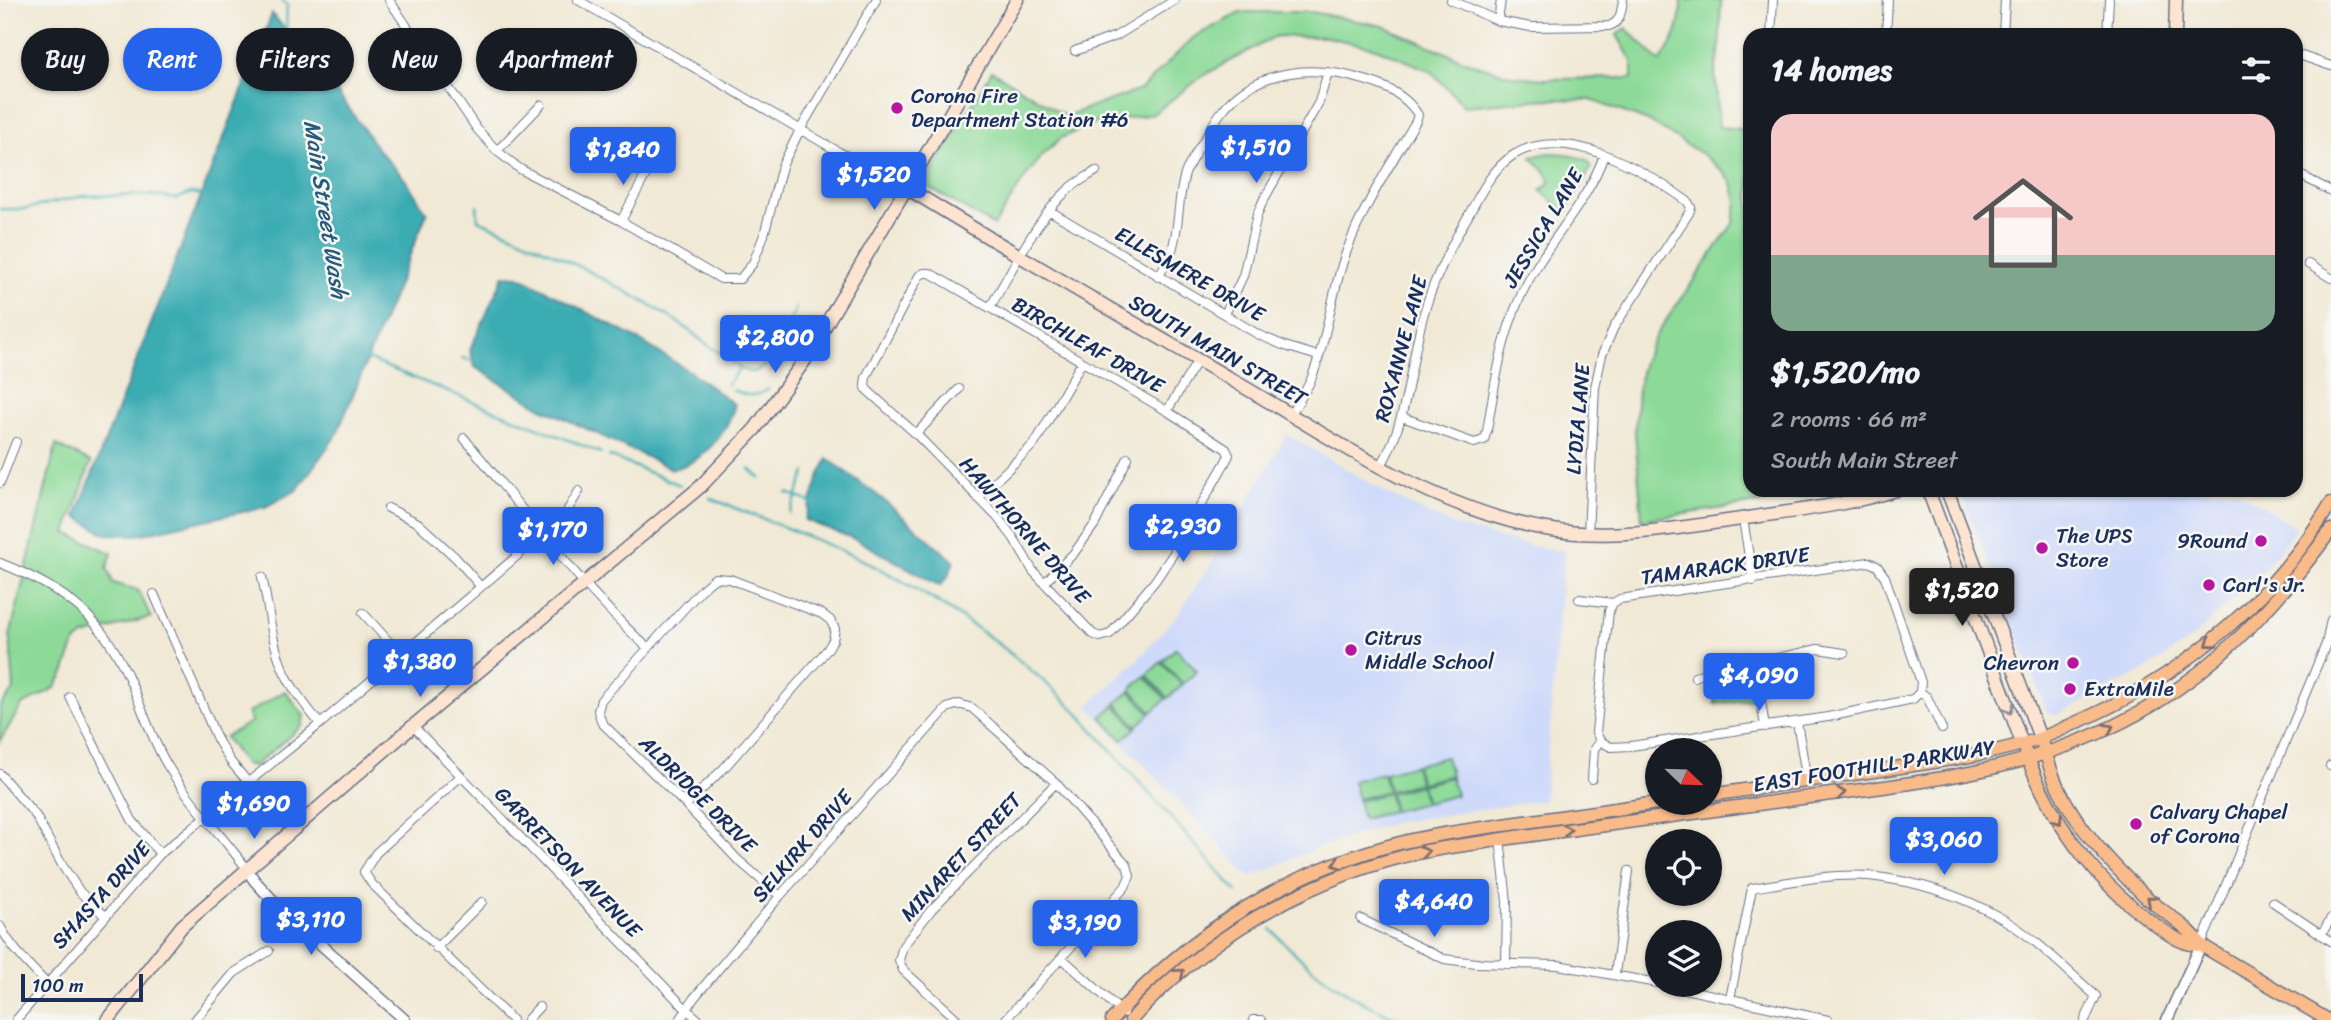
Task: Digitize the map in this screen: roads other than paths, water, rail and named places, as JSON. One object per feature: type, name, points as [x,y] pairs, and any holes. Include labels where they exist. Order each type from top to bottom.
[{"type":"main road","points":[[111,1019],[182,926],[413,726],[700,487],[755,429],[805,360],[1017,0]]},
{"type":"main road","points":[[2175,28],[2176,0]]},
{"type":"main road","name":"SOUTH MAIN STREET","points":[[907,188],[1381,466],[1458,505],[1513,522],[1588,534],[1644,532],[1873,497]]},
{"type":"main road","points":[[1931,497],[2028,759],[2048,804],[2084,857],[2107,884],[2168,934],[2187,945],[2201,945]]},
{"type":"main road","points":[[1950,497],[2059,791],[2078,820],[2144,896],[2192,932],[2201,945],[2328,1020]]},
{"type":"main road","name":"EAST FOOTHILL PARKWAY","points":[[1722,793],[1932,762],[2022,743],[2040,738],[2128,698],[2182,665],[2221,634],[2260,597],[2291,561],[2331,503]]},
{"type":"main road","name":"EAST FOOTHILL PARKWAY","points":[[1722,808],[1984,772],[2098,733],[2137,714],[2192,677],[2231,644],[2302,570],[2331,530]]},
{"type":"main road","points":[[1959,572],[1970,580],[1977,600],[1981,602],[1989,599]]},
{"type":"main road","points":[[1722,806],[1749,797],[1798,791],[1805,788],[1807,781]]},
{"type":"main road","points":[[1123,1018],[1159,972],[1192,944],[1258,899],[1344,860],[1402,842],[1645,805]]},
{"type":"main road","name":"EAST FOOTHILL PARKWAY","points":[[1123,1018],[1250,921],[1349,873],[1405,856],[1667,816]]},
{"type":"street","points":[[389,0],[477,129],[497,151],[520,169],[621,221],[721,279],[740,279],[753,263],[764,235],[782,166],[876,0]]},
{"type":"street","name":"SOUTH MAIN STREET","points":[[578,0],[800,130],[907,188]]},
{"type":"street","points":[[1451,0],[1498,21],[1531,27],[1616,24],[1621,16],[1623,0]]},
{"type":"street","points":[[1498,21],[1502,0]]},
{"type":"street","points":[[1771,28],[1773,0]]},
{"type":"street","points":[[1886,28],[1888,0]]},
{"type":"street","points":[[2003,28],[2005,0]]},
{"type":"street","points":[[2107,28],[2109,0]]},
{"type":"street","points":[[1075,51],[1116,36],[1172,1]]},
{"type":"street","points":[[2303,56],[2331,66]]},
{"type":"street","points":[[1225,314],[1243,276],[1257,215],[1319,102],[1328,72]]},
{"type":"street","points":[[1158,277],[1171,256],[1186,172],[1223,109],[1237,96],[1281,74],[1328,72],[1380,84],[1415,110],[1418,115],[1362,215],[1346,252],[1312,378],[1291,414]]},
{"type":"street","points":[[497,151],[541,105]]},
{"type":"street","name":"ROXANNE LANE","points":[[1381,466],[1396,438],[1424,314],[1443,263],[1497,169],[1512,156],[1533,146],[1568,145],[1604,155]]},
{"type":"street","name":"LYDIA LANE","points":[[1588,534],[1595,387],[1602,355],[1614,327],[1689,213],[1690,207],[1687,201],[1655,178],[1636,167],[1604,155]]},
{"type":"street","name":"JESSICA LANE","points":[[1402,417],[1474,443],[1484,440],[1500,354],[1512,315],[1531,275],[1588,191],[1604,155]]},
{"type":"street","points":[[621,221],[651,165]]},
{"type":"street","points":[[990,307],[1050,211],[1070,188],[1096,171]]},
{"type":"street","points":[[2303,177],[2331,191]]},
{"type":"street","name":"ELLESMERE DRIVE","points":[[1050,211],[1259,335],[1318,356]]},
{"type":"street","points":[[2308,264],[2331,278]]},
{"type":"street","name":"BIRCHLEAF DRIVE","points":[[864,385],[919,276],[930,273],[1167,411],[1226,449],[1229,455],[1155,581],[1110,634],[1100,637]]},
{"type":"street","points":[[1167,411],[1198,360]]},
{"type":"street","points":[[978,498],[1035,443],[1082,362]]},
{"type":"street","name":"HAWTHORNE DRIVE","points":[[864,385],[978,498],[1013,537],[1033,571],[1093,634],[1100,637]]},
{"type":"street","points":[[916,434],[959,389]]},
{"type":"street","points":[[464,438],[585,583],[648,648],[715,578],[730,579],[822,614],[830,620],[835,629],[833,640],[827,649],[725,767],[686,805]]},
{"type":"street","points":[[0,483],[16,442]]},
{"type":"street","points":[[1044,583],[1074,553],[1095,524],[1128,458]]},
{"type":"street","name":"SHASTA DRIVE","points":[[16,1020],[160,854],[320,723],[564,516],[579,491]]},
{"type":"street","points":[[388,508],[418,523],[456,558],[480,586]]},
{"type":"street","points":[[1743,519],[1754,581]]},
{"type":"street","name":"TAMARACK DRIVE","points":[[1579,599],[1613,603],[1620,599],[1869,562],[1877,566],[1885,577],[1921,682],[1920,692]]},
{"type":"street","points":[[0,564],[56,588],[89,615],[106,634],[119,656],[164,759],[205,818],[276,904],[405,1020]]},
{"type":"street","points":[[262,577],[278,654],[298,696],[320,723]]},
{"type":"street","points":[[154,594],[217,740],[248,782]]},
{"type":"street","points":[[1613,603],[1609,611],[1596,732],[1600,741],[1611,747],[1828,717],[1913,699],[1920,692],[1927,697],[1942,729]]},
{"type":"street","points":[[363,612],[401,655]]},
{"type":"street","points":[[2167,1020],[2326,645],[2331,620]]},
{"type":"street","name":"ALDRIDGE DRIVE","points":[[648,648],[601,700],[598,711],[602,723],[737,859],[780,896]]},
{"type":"street","points":[[1695,677],[1715,668],[1755,663],[1818,649],[1844,653]]},
{"type":"street","points":[[1755,663],[1765,727]]},
{"type":"street","points":[[70,697],[132,820],[160,854]]},
{"type":"street","name":"SELKIRK DRIVE","points":[[680,1020],[686,1009],[780,896],[947,708],[959,704],[972,708],[1056,783]]},
{"type":"street","points":[[1797,722],[1807,781]]},
{"type":"street","name":"GARRETSON AVENUE","points":[[413,726],[699,1020]]},
{"type":"street","points":[[1592,779],[1594,749],[1600,741]]},
{"type":"street","points":[[0,774],[36,816],[80,892],[105,916]]},
{"type":"street","points":[[461,776],[376,853],[365,872],[372,884],[512,1020]]},
{"type":"street","points":[[1004,1020],[1125,887],[1130,876],[1127,865],[1056,783]]},
{"type":"street","name":"MINARET STREET","points":[[958,1020],[903,970],[899,960],[903,946],[932,909],[1056,783]]},
{"type":"street","points":[[1498,826],[1507,902],[1506,964]]},
{"type":"street","points":[[1615,974],[1629,871]]},
{"type":"street","points":[[1730,999],[1752,888],[1808,879],[1867,876],[1920,885],[1963,899],[2003,919],[2043,949],[2096,996],[2085,1020]]},
{"type":"street","points":[[436,948],[482,902]]},
{"type":"street","points":[[2273,902],[2331,941]]},
{"type":"street","points":[[2321,935],[2331,918]]},
{"type":"street","points":[[1361,919],[1444,959],[1558,965],[1645,980]]},
{"type":"street","points":[[0,926],[7,940],[46,983]]},
{"type":"street","points":[[195,1020],[234,973],[269,951]]},
{"type":"street","points":[[1062,958],[1123,1018]]},
{"type":"street","points":[[1721,997],[1828,1020]]},
{"type":"street","points":[[527,1020],[539,1007]]},
{"type":"water","points":[[272,14],[284,28],[267,28]]},
{"type":"water","points":[[242,91],[336,91],[380,152],[405,179],[427,213],[337,434],[297,490],[265,507],[137,535],[105,534],[76,516]]},
{"type":"water","points":[[504,275],[519,276],[636,338],[689,371],[735,405],[726,426],[712,446],[693,461],[672,469],[540,407],[475,367],[470,350]]},
{"type":"water","points":[[828,459],[880,497],[954,561],[940,586],[857,540],[805,520],[820,474]]},
{"type":"waterway","name":"Main Street Wash","points":[[281,0],[287,5],[286,28]]},
{"type":"waterway","points":[[0,209],[25,209],[83,196],[151,195],[176,199],[191,193],[203,195]]},
{"type":"waterway","points":[[477,205],[478,220],[552,253],[624,290],[675,320],[740,368]]},
{"type":"waterway","points":[[727,385],[740,368],[752,372],[768,361],[796,308]]},
{"type":"waterway","points":[[462,358],[476,362]]},
{"type":"waterway","points":[[367,359],[601,453]]},
{"type":"waterway","points":[[733,390],[750,395],[768,389]]},
{"type":"waterway","points":[[609,456],[680,485]]},
{"type":"waterway","points":[[750,469],[760,478]]},
{"type":"waterway","points":[[790,513],[806,472]]},
{"type":"waterway","points":[[787,493],[813,503]]},
{"type":"waterway","points":[[710,498],[864,561],[922,592],[977,628],[1054,690],[1078,713],[1237,892]]},
{"type":"waterway","points":[[1271,929],[1300,958],[1331,983],[1365,1004],[1403,1020]]},
{"type":"place","name":"Corona Fire Department Station #6","points":[[897,108]]},
{"type":"place","name":"9Round","points":[[2261,541]]},
{"type":"place","name":"The UPS Store","points":[[2042,548]]},
{"type":"place","name":"Carl's Jr.","points":[[2209,585]]},
{"type":"place","name":"Citrus Middle School","points":[[1351,650]]},
{"type":"place","name":"Chevron","points":[[2073,663]]},
{"type":"place","name":"ExtraMile","points":[[2070,689]]},
{"type":"place","name":"Calvary Chapel of Corona","points":[[2136,824]]}]
